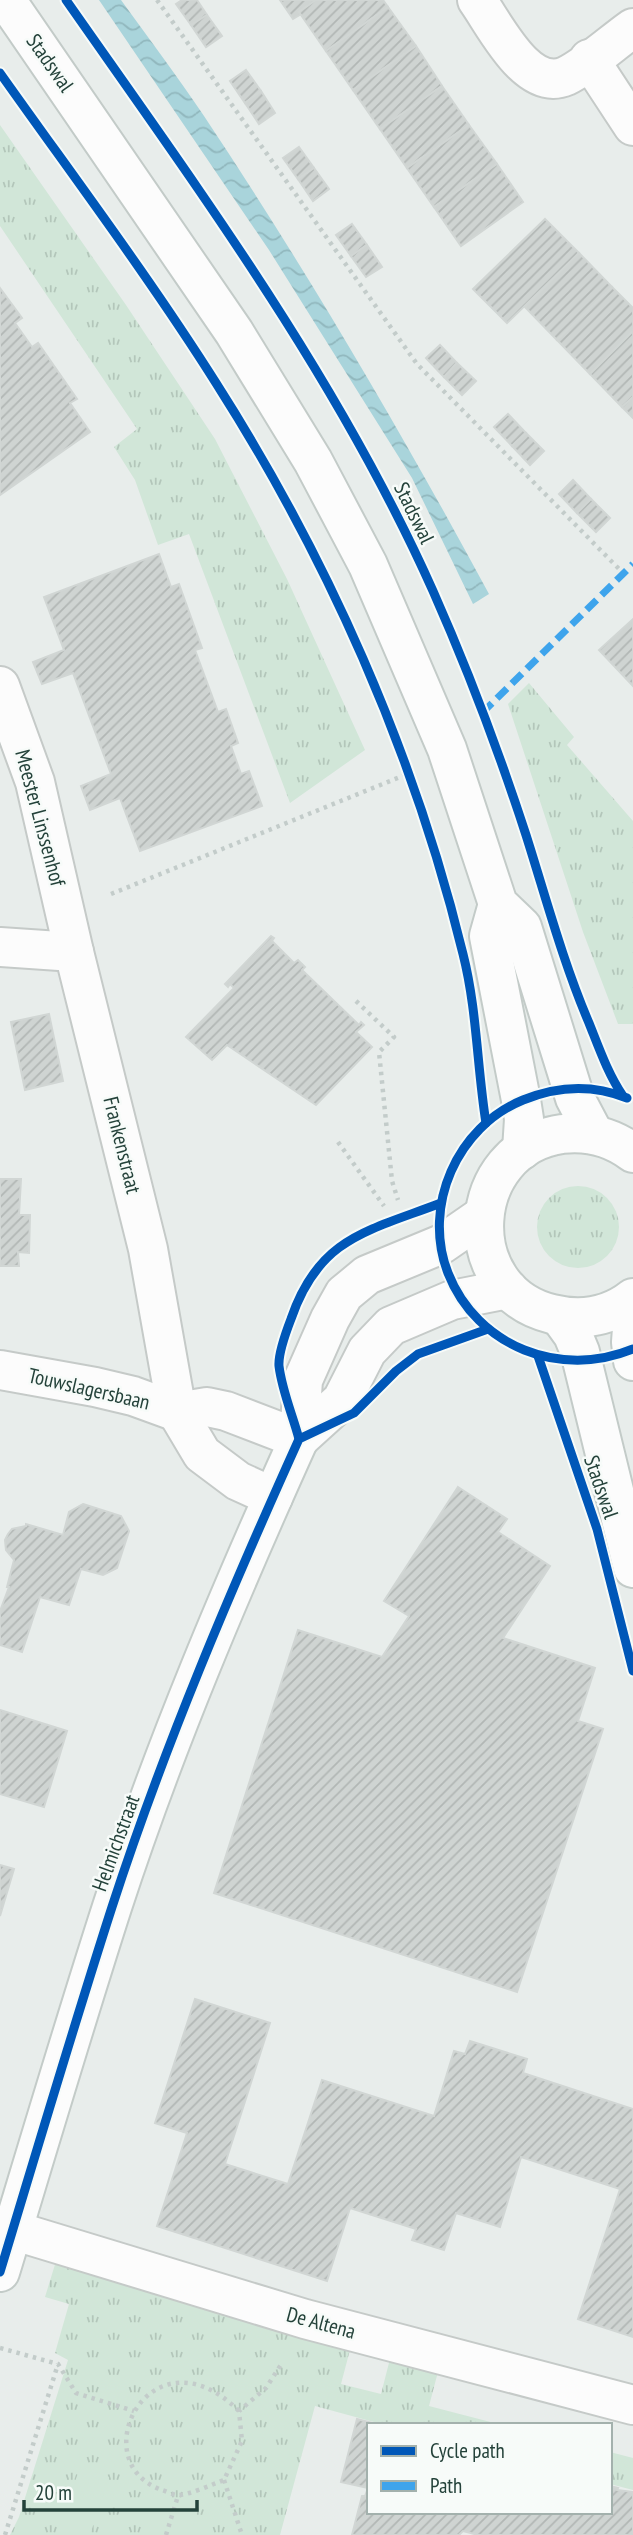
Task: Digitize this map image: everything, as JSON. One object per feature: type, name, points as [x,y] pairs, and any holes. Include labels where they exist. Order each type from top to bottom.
[{"type":"street","name":"Stadswal","points":[[6,0],[234,332],[326,485],[369,565],[447,749],[498,904],[522,928],[575,1098],[594,1134]]},
{"type":"street","points":[[477,0],[522,64],[535,74],[555,79],[566,75],[633,28]]},
{"type":"street","points":[[589,59],[633,126]]},
{"type":"street","name":"Meester Linssenhof","points":[[0,686],[35,782],[74,952]]},
{"type":"street","points":[[498,904],[489,936],[522,1100],[522,1150]]},
{"type":"street","points":[[0,947],[74,952]]},
{"type":"street","name":"Frankenstraat","points":[[74,952],[148,1249],[177,1412]]},
{"type":"street","points":[[633,1153],[617,1142],[594,1134],[557,1135],[533,1143],[512,1158],[496,1178],[484,1215],[484,1241],[493,1267],[508,1289],[532,1307],[561,1317],[574,1318],[614,1311],[633,1298]]},
{"type":"street","name":"Helmichstraat","points":[[0,2272],[113,1906],[178,1724],[299,1439],[303,1380],[330,1319],[344,1294],[367,1275],[442,1244],[484,1215]]},
{"type":"street","name":"Helmichstraat","points":[[299,1439],[342,1400],[367,1352],[391,1326],[452,1300],[508,1289]]},
{"type":"street","points":[[633,1315],[633,1361]]},
{"type":"street","name":"Stadswal","points":[[561,1317],[580,1352],[633,1569]]},
{"type":"street","name":"Touwslagersbaan","points":[[0,1370],[133,1396],[177,1412],[206,1407],[226,1411],[299,1439]]},
{"type":"street","name":"Touwslagersbaan","points":[[177,1412],[202,1454],[238,1482],[273,1497]]},
{"type":"street","name":"De Altena","points":[[12,2230],[305,2319],[633,2405]]},
{"type":"path","points":[[157,0],[417,364],[624,574]]},
{"type":"path","points":[[404,764],[411,785]]},
{"type":"path","points":[[65,913],[408,774]]},
{"type":"path","points":[[356,1000],[394,1037],[379,1052],[392,1181],[398,1200]]},
{"type":"path","points":[[338,1142],[384,1206]]},
{"type":"path","points":[[239,2411],[266,2388],[300,2333],[305,2319]]},
{"type":"path","points":[[0,2348],[58,2364],[76,2393],[134,2411]]},
{"type":"path","points":[[5,2535],[58,2364]]},
{"type":"path","points":[[175,2382],[199,2384],[223,2395],[239,2411],[242,2441],[223,2480],[178,2496],[147,2485],[131,2465],[125,2441],[134,2411],[153,2390],[175,2382]]},
{"type":"path","points":[[223,2480],[242,2535]]},
{"type":"path","points":[[166,2535],[178,2496]]},
{"type":"green space","points":[[0,125],[126,305],[215,439],[287,579],[365,750],[290,803],[189,534],[158,545],[135,480],[114,447],[137,429],[0,226]]},
{"type":"green space","points":[[529,683],[574,737],[567,745],[633,821],[633,1024],[618,1024],[583,932],[508,704]]},
{"type":"green space","points":[[578,1186],[594,1189],[607,1198],[616,1211],[619,1227],[616,1243],[607,1256],[594,1265],[578,1268],[562,1265],[549,1256],[540,1243],[537,1227],[540,1211],[549,1198],[562,1189]]},
{"type":"green space","points":[[57,2258],[351,2346],[341,2384],[381,2394],[391,2355],[439,2368],[429,2406],[494,2423],[378,2423],[315,2406],[280,2535],[10,2535],[19,2517],[68,2360],[55,2353],[69,2304],[45,2297]]},
{"type":"green space","points":[[612,2453],[633,2458],[633,2490],[612,2485]]},
{"type":"green space","points":[[80,2467],[109,2477],[90,2535],[57,2535]]},
{"type":"green space","points":[[154,2494],[198,2510],[190,2535],[140,2535]]},
{"type":"water","points":[[99,0],[121,0],[204,116],[280,233],[352,352],[489,594],[473,604],[412,478],[269,250]]},
{"type":"building","points":[[182,0],[197,0],[207,15],[191,25],[176,4]]},
{"type":"building","points":[[280,0],[316,0],[293,19]]},
{"type":"building","points":[[316,0],[383,0],[388,7],[326,51],[299,12]]},
{"type":"building","points":[[388,7],[416,46],[353,90],[326,51]]},
{"type":"building","points":[[207,15],[222,36],[206,47],[191,25]]},
{"type":"building","points":[[416,46],[442,86],[380,129],[353,90]]},
{"type":"building","points":[[246,70],[261,91],[245,103],[230,81]]},
{"type":"building","points":[[442,86],[469,125],[407,168],[380,129]]},
{"type":"building","points":[[261,91],[275,113],[259,124],[245,103]]},
{"type":"building","points":[[469,125],[497,164],[434,207],[407,168]]},
{"type":"building","points":[[299,147],[314,168],[298,179],[283,158]]},
{"type":"building","points":[[497,164],[523,202],[461,246],[434,207]]},
{"type":"building","points":[[314,168],[329,189],[313,201],[298,179]]},
{"type":"building","points":[[545,219],[579,253],[507,323],[473,289]]},
{"type":"building","points":[[352,224],[367,245],[351,256],[336,235]]},
{"type":"building","points":[[367,245],[382,267],[366,277],[351,256]]},
{"type":"building","points":[[579,253],[612,287],[557,340],[525,307]]},
{"type":"building","points":[[612,287],[633,308],[633,331],[590,374],[557,340]]},
{"type":"building","points":[[0,288],[22,318],[15,323],[32,347],[38,343],[77,399],[70,403],[90,432],[0,495]]},
{"type":"building","points":[[633,331],[633,397],[622,407],[590,374]]},
{"type":"building","points":[[440,345],[457,363],[444,377],[426,358]]},
{"type":"building","points":[[457,363],[476,381],[462,395],[444,377]]},
{"type":"building","points":[[633,397],[633,418],[622,407]]},
{"type":"building","points":[[508,414],[526,433],[512,446],[494,427]]},
{"type":"building","points":[[526,433],[544,451],[530,465],[512,446]]},
{"type":"building","points":[[573,480],[591,499],[577,513],[559,494]]},
{"type":"building","points":[[591,499],[610,518],[596,532],[577,513]]},
{"type":"building","points":[[159,554],[171,587],[179,584],[202,648],[195,650],[218,712],[226,709],[238,743],[231,746],[241,774],[249,771],[262,806],[140,851],[120,798],[90,810],[81,786],[111,774],[73,673],[42,684],[33,662],[64,650],[44,597]]},
{"type":"building","points":[[633,619],[633,686],[599,650]]},
{"type":"building","points":[[271,936],[274,938],[272,941],[294,963],[298,960],[305,967],[302,970],[359,1025],[361,1022],[364,1025],[356,1032],[372,1047],[316,1105],[227,1045],[212,1060],[186,1037],[234,988],[225,984]]},
{"type":"building","points":[[49,1014],[63,1081],[25,1090],[11,1022]]},
{"type":"building","points":[[0,1179],[21,1179],[19,1215],[30,1215],[29,1253],[18,1252],[19,1266],[0,1266]]},
{"type":"building","points":[[458,1487],[507,1519],[498,1532],[550,1566],[503,1638],[595,1668],[578,1721],[603,1729],[517,1992],[214,1893],[298,1630],[382,1657],[409,1616],[384,1601]]},
{"type":"building","points":[[83,1504],[121,1516],[129,1531],[117,1568],[103,1575],[81,1569],[69,1605],[40,1597],[22,1652],[0,1645],[0,1611],[9,1587],[14,1560],[6,1550],[5,1540],[8,1534],[12,1529],[26,1524],[63,1535],[69,1512]]},
{"type":"building","points":[[0,1710],[67,1731],[44,1807],[0,1794]]},
{"type":"building","points":[[0,1865],[14,1869],[0,1916]]},
{"type":"building","points":[[195,1999],[270,2023],[225,2164],[288,2184],[322,2080],[434,2116],[454,2051],[465,2054],[470,2041],[527,2059],[523,2073],[633,2109],[633,2337],[578,2319],[620,2189],[521,2157],[500,2227],[456,2213],[444,2250],[412,2240],[416,2229],[350,2208],[327,2281],[157,2226],[187,2133],[155,2123]]},
{"type":"building","points":[[357,2419],[372,2423],[367,2423],[367,2488],[341,2482]]},
{"type":"building","points":[[612,2486],[618,2488],[617,2490],[633,2492],[633,2535],[478,2535],[463,2531],[459,2535],[352,2535],[362,2496],[365,2496],[367,2491],[367,2514],[612,2514]]},
{"type":"marked path","points":[[482,713],[633,564]]},
{"type":"cycle path","points":[[66,0],[264,287],[310,360],[395,512],[433,591],[471,681],[516,804],[571,977],[604,1061],[623,1096]]},
{"type":"cycle path","points":[[0,73],[137,265],[216,383],[295,517],[363,658],[393,730],[419,804],[463,954],[474,1017],[486,1123]]},
{"type":"cycle path","points":[[627,1098],[601,1090],[575,1088],[536,1095],[500,1112],[480,1129],[463,1149],[443,1196],[439,1222],[441,1247],[448,1273],[461,1299],[479,1320],[500,1337],[524,1350],[550,1358],[578,1360],[606,1357],[633,1349]]},
{"type":"cycle path","points":[[299,1439],[279,1361],[285,1336],[302,1292],[316,1270],[349,1241],[369,1230],[441,1203]]},
{"type":"cycle path","points":[[0,2272],[83,1998],[153,1788],[199,1670],[299,1439],[354,1413],[396,1371],[418,1354],[488,1329]]},
{"type":"cycle path","points":[[538,1356],[597,1529],[633,1671]]}]
